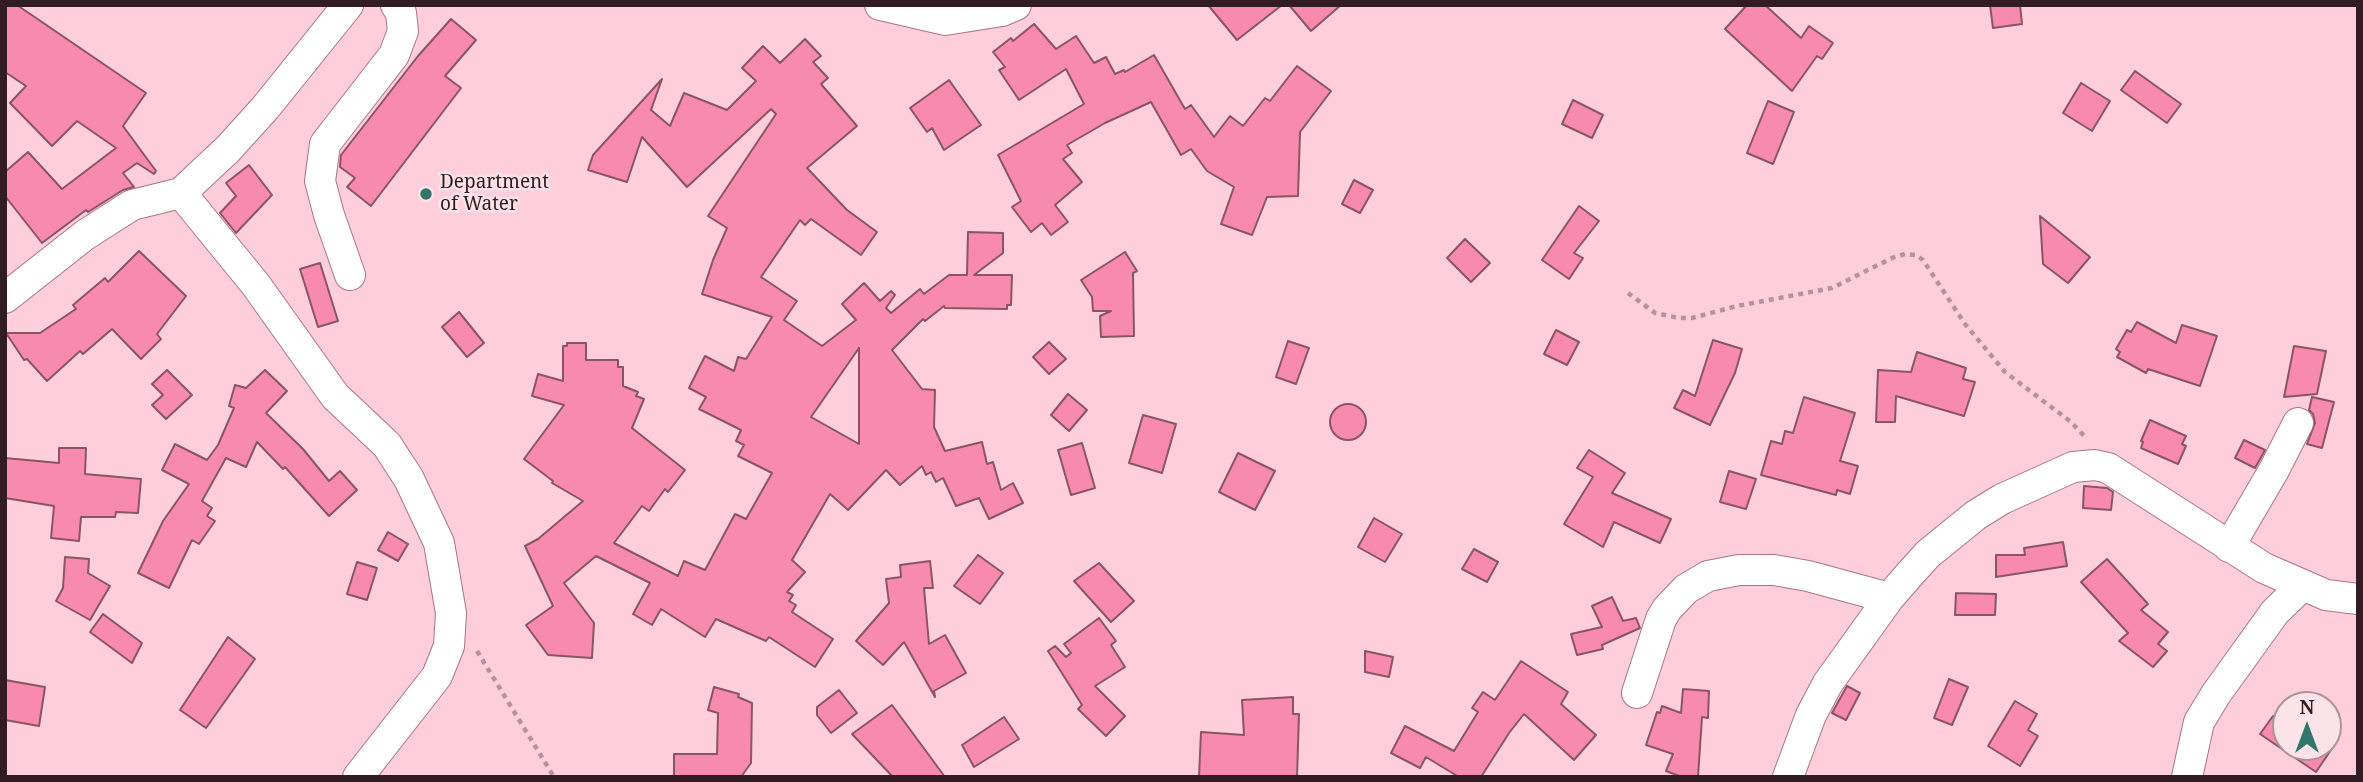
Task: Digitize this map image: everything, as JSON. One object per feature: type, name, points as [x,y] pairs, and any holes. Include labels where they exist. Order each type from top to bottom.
[{"type":"street","points":[[5,298],[85,235],[132,205],[181,193],[228,149],[266,107],[348,5]]},
{"type":"street","points":[[350,275],[320,181],[325,144],[394,55],[403,31],[401,13],[396,5]]},
{"type":"street","points":[[880,5],[945,20],[1002,11],[1016,5]]},
{"type":"street","points":[[181,193],[256,285],[335,396],[387,445],[409,479],[439,543],[451,613],[449,646],[437,676],[358,777]]},
{"type":"street","points":[[2229,547],[2298,423]]},
{"type":"street","points":[[1788,777],[1823,691],[1889,598],[1937,547],[1976,515],[2002,499],[2073,467],[2090,465],[2114,470],[2264,568],[2326,595],[2358,599]]},
{"type":"street","points":[[2264,568],[2275,612]]},
{"type":"street","points":[[1637,693],[1661,619],[1686,589],[1708,576],[1739,570],[1774,570],[1889,598]]},
{"type":"street","points":[[2187,777],[2199,722],[2275,612],[2302,586]]},
{"type":"path","points":[[1628,293],[1655,313],[1692,318],[1737,306],[1832,288],[1892,257],[1916,254],[1991,356],[2026,389],[2071,422],[2087,438],[2105,467]]},
{"type":"path","points":[[451,613],[495,679],[554,777]]},
{"type":"building","points":[[5,5],[17,5],[146,93],[123,126],[156,171],[154,174],[137,163],[123,173],[134,187],[123,190],[88,212],[86,210],[42,243],[5,196],[5,172],[28,152],[62,189],[116,148],[77,121],[52,146],[10,103],[26,86],[5,72]]},
{"type":"building","points":[[1208,5],[1282,5],[1237,40]]},
{"type":"building","points":[[1289,5],[1341,5],[1311,31]]},
{"type":"building","points":[[1747,5],[1765,5],[1801,38],[1809,26],[1833,43],[1822,59],[1817,56],[1792,91],[1725,29]]},
{"type":"building","points":[[1990,5],[2020,5],[2022,24],[1993,28]]},
{"type":"building","points":[[451,19],[476,40],[445,76],[461,88],[371,206],[347,187],[355,178],[340,167],[341,155],[418,56]]},
{"type":"building","points":[[1034,24],[1056,49],[1076,36],[1094,63],[1106,57],[1115,74],[1124,70],[1125,72],[1154,55],[1185,109],[1191,105],[1214,137],[1230,116],[1243,126],[1265,98],[1270,101],[1297,66],[1331,91],[1300,132],[1298,196],[1267,197],[1252,235],[1221,224],[1234,187],[1207,171],[1191,149],[1181,155],[1151,102],[1105,123],[1067,145],[1072,153],[1063,159],[1082,182],[1055,205],[1068,222],[1051,235],[1042,223],[1031,232],[1012,207],[1021,201],[998,155],[1084,104],[1066,69],[1019,100],[999,70],[1005,67],[993,52],[1011,38],[1013,41]]},
{"type":"building","points":[[805,39],[821,56],[813,62],[828,78],[821,84],[857,126],[807,168],[847,210],[877,232],[861,255],[811,219],[805,225],[800,220],[761,277],[797,301],[784,320],[822,346],[856,320],[842,304],[864,283],[880,301],[891,291],[895,295],[886,308],[891,313],[920,289],[924,294],[949,275],[967,275],[968,232],[1003,233],[1003,253],[974,275],[1012,275],[1011,305],[1007,305],[1007,309],[944,306],[925,321],[923,319],[892,350],[922,389],[935,390],[934,427],[945,451],[982,442],[987,464],[993,462],[1001,490],[1013,483],[1023,503],[989,519],[979,498],[956,506],[943,478],[936,482],[931,472],[926,475],[922,466],[900,485],[886,470],[848,510],[830,494],[792,560],[805,572],[787,592],[793,595],[789,601],[796,605],[792,612],[833,639],[815,667],[769,637],[766,641],[716,619],[705,637],[661,609],[652,625],[633,614],[650,583],[596,556],[564,583],[594,623],[592,658],[548,655],[526,625],[553,606],[525,546],[538,539],[583,501],[552,483],[553,481],[524,459],[564,405],[532,396],[538,374],[563,381],[563,346],[567,346],[567,343],[586,343],[586,360],[618,360],[618,367],[623,367],[623,386],[638,392],[636,396],[644,399],[632,428],[685,470],[668,492],[665,489],[649,511],[642,506],[614,543],[678,576],[684,561],[705,570],[735,514],[746,519],[772,473],[738,456],[744,445],[736,441],[741,430],[699,409],[706,397],[689,388],[705,356],[734,371],[738,357],[746,359],[772,317],[702,294],[727,228],[708,216],[776,114],[771,109],[687,187],[642,137],[627,182],[588,170],[593,155],[662,79],[651,110],[670,126],[684,93],[727,110],[756,81],[742,68],[763,46],[780,63]],"holes":[[[859,348],[859,444],[811,417]]]},
{"type":"building","points":[[2135,71],[2181,104],[2167,123],[2121,90]]},
{"type":"building","points":[[949,80],[981,125],[944,150],[932,128],[927,132],[910,108]]},
{"type":"building","points":[[2081,83],[2110,101],[2092,131],[2063,113]]},
{"type":"building","points":[[1573,100],[1603,115],[1592,138],[1562,124]]},
{"type":"building","points":[[1768,101],[1794,112],[1773,164],[1747,153]]},
{"type":"building","points":[[249,165],[272,195],[236,233],[220,213],[236,196],[226,183]]},
{"type":"building","points":[[1354,180],[1373,190],[1360,213],[1342,204]]},
{"type":"building","points":[[1579,206],[1599,221],[1574,253],[1583,258],[1569,279],[1542,260]]},
{"type":"building","points":[[2040,216],[2090,257],[2068,283],[2043,264]]},
{"type":"building","points":[[1465,239],[1490,263],[1471,282],[1447,258]]},
{"type":"building","points":[[139,251],[186,296],[157,334],[161,339],[141,359],[112,329],[83,354],[80,351],[47,381],[27,359],[24,360],[6,333],[40,333],[76,309],[73,305],[105,278],[108,282]]},
{"type":"building","points":[[1125,252],[1137,271],[1133,273],[1134,336],[1101,337],[1100,316],[1111,311],[1093,311],[1092,297],[1081,280]]},
{"type":"building","points":[[320,263],[338,321],[318,327],[300,269]]},
{"type":"building","points":[[459,312],[484,343],[467,357],[442,327]]},
{"type":"building","points":[[2137,322],[2176,343],[2182,325],[2217,336],[2200,386],[2148,369],[2146,373],[2117,357],[2120,352],[2116,349],[2127,330],[2131,332]]},
{"type":"building","points":[[1556,330],[1579,342],[1567,365],[1544,354]]},
{"type":"building","points":[[1713,340],[1742,349],[1735,373],[1710,425],[1674,408],[1683,390],[1695,396]]},
{"type":"building","points":[[1288,341],[1309,348],[1296,384],[1276,377]]},
{"type":"building","points":[[1049,342],[1066,359],[1049,374],[1033,357]]},
{"type":"building","points":[[2294,346],[2326,351],[2317,394],[2284,397]]},
{"type":"building","points":[[1917,352],[1966,368],[1963,379],[1975,382],[1964,416],[1896,396],[1895,422],[1876,422],[1878,370],[1911,372]]},
{"type":"building","points":[[167,370],[192,395],[166,419],[152,405],[163,395],[152,384]]},
{"type":"building","points":[[265,370],[287,391],[266,413],[303,449],[329,481],[340,471],[357,490],[329,516],[285,467],[283,469],[257,442],[246,467],[226,458],[202,501],[212,508],[207,516],[215,521],[199,544],[192,540],[169,588],[138,573],[163,521],[189,484],[162,470],[175,444],[207,460],[218,445],[234,408],[229,406],[235,385],[246,388]]},
{"type":"building","points":[[1068,394],[1087,410],[1069,431],[1051,415]]},
{"type":"building","points":[[1804,397],[1855,413],[1840,461],[1858,466],[1850,494],[1837,490],[1836,495],[1761,475],[1771,441],[1782,444],[1785,431],[1793,433]]},
{"type":"building","points":[[2312,397],[2334,402],[2322,448],[2307,444],[2315,423],[2309,410]]},
{"type":"building","points":[[1348,404],[1361,409],[1366,422],[1361,435],[1348,440],[1335,435],[1330,422],[1335,409]]},
{"type":"building","points":[[1143,415],[1176,424],[1162,473],[1129,463]]},
{"type":"building","points":[[2150,420],[2186,436],[2182,444],[2186,446],[2178,464],[2141,448],[2141,441]]},
{"type":"building","points":[[2244,440],[2265,450],[2255,468],[2235,458]]},
{"type":"building","points":[[1082,443],[1095,488],[1071,495],[1058,450]]},
{"type":"building","points":[[59,448],[86,448],[85,474],[141,479],[138,513],[116,512],[115,517],[81,517],[79,541],[51,538],[54,506],[5,498],[5,458],[59,463]]},
{"type":"building","points":[[1589,450],[1625,473],[1612,493],[1671,519],[1660,543],[1614,522],[1603,547],[1564,524],[1593,477],[1577,468]]},
{"type":"building","points":[[1238,453],[1275,471],[1255,510],[1219,492]]},
{"type":"building","points":[[1729,471],[1756,479],[1746,509],[1720,502]]},
{"type":"building","points":[[2084,486],[2107,488],[2113,492],[2111,510],[2083,508]]},
{"type":"building","points":[[1374,518],[1402,534],[1385,562],[1358,547]]},
{"type":"building","points":[[388,532],[408,544],[398,561],[378,550]]},
{"type":"building","points":[[2063,542],[2067,566],[1996,577],[1996,555],[2025,555],[2024,548]]},
{"type":"building","points":[[1474,549],[1498,562],[1487,582],[1462,569]]},
{"type":"building","points":[[978,555],[1003,573],[980,604],[954,586]]},
{"type":"building","points":[[65,557],[89,559],[88,573],[110,586],[90,620],[56,601],[63,588]]},
{"type":"building","points":[[2107,559],[2148,604],[2141,610],[2168,632],[2158,644],[2167,651],[2153,667],[2119,641],[2128,633],[2081,582]]},
{"type":"building","points":[[930,561],[933,588],[924,588],[929,644],[945,635],[966,673],[934,691],[935,697],[904,642],[883,665],[856,641],[889,603],[886,579],[901,577],[900,565]]},
{"type":"building","points":[[357,562],[377,568],[367,600],[347,594]]},
{"type":"building","points":[[1099,563],[1134,601],[1111,622],[1074,581]]},
{"type":"building","points":[[1956,593],[1996,594],[1995,615],[1955,615]]},
{"type":"building","points":[[1612,597],[1623,621],[1636,618],[1640,628],[1602,645],[1603,649],[1577,655],[1571,634],[1602,627],[1592,606]]},
{"type":"building","points":[[103,614],[142,643],[132,663],[90,632]]},
{"type":"building","points":[[1099,618],[1116,641],[1111,645],[1125,667],[1095,686],[1125,716],[1106,736],[1078,709],[1082,705],[1048,651],[1055,646],[1066,657],[1071,653],[1064,644]]},
{"type":"building","points":[[228,637],[255,659],[206,728],[180,710]]},
{"type":"building","points":[[1365,651],[1393,657],[1389,677],[1365,672]]},
{"type":"building","points":[[1521,661],[1568,692],[1561,704],[1596,735],[1574,760],[1524,714],[1481,777],[1459,777],[1426,757],[1420,768],[1391,753],[1405,726],[1454,751],[1478,712],[1472,708],[1483,692],[1495,700]]},
{"type":"building","points":[[1949,679],[1968,687],[1952,725],[1934,718]]},
{"type":"building","points":[[5,680],[45,687],[39,726],[5,720]]},
{"type":"building","points":[[1847,686],[1860,693],[1846,720],[1832,713]]},
{"type":"building","points":[[714,687],[739,694],[738,697],[752,703],[751,763],[741,777],[674,777],[674,754],[717,754],[718,713],[708,710]]},
{"type":"building","points":[[1683,689],[1709,691],[1708,718],[1702,717],[1698,777],[1682,777],[1666,771],[1673,754],[1646,745],[1657,712],[1660,713],[1662,706],[1681,713]]},
{"type":"building","points":[[839,690],[857,713],[831,733],[817,715],[817,707]]},
{"type":"building","points":[[1293,697],[1293,714],[1299,714],[1297,777],[1199,777],[1201,732],[1244,735],[1242,700]]},
{"type":"building","points":[[2015,701],[2037,714],[2028,730],[2038,736],[2020,766],[1988,746]]},
{"type":"building","points":[[892,705],[945,777],[893,777],[852,734]]},
{"type":"building","points":[[1004,717],[1019,739],[974,767],[962,745]]},
{"type":"building","points":[[2272,717],[2272,742],[2260,734]]},
{"type":"building","points":[[2300,761],[2323,761],[2316,772]]},
{"type":"place","name":"Department of Water","points":[[426,194]]}]
